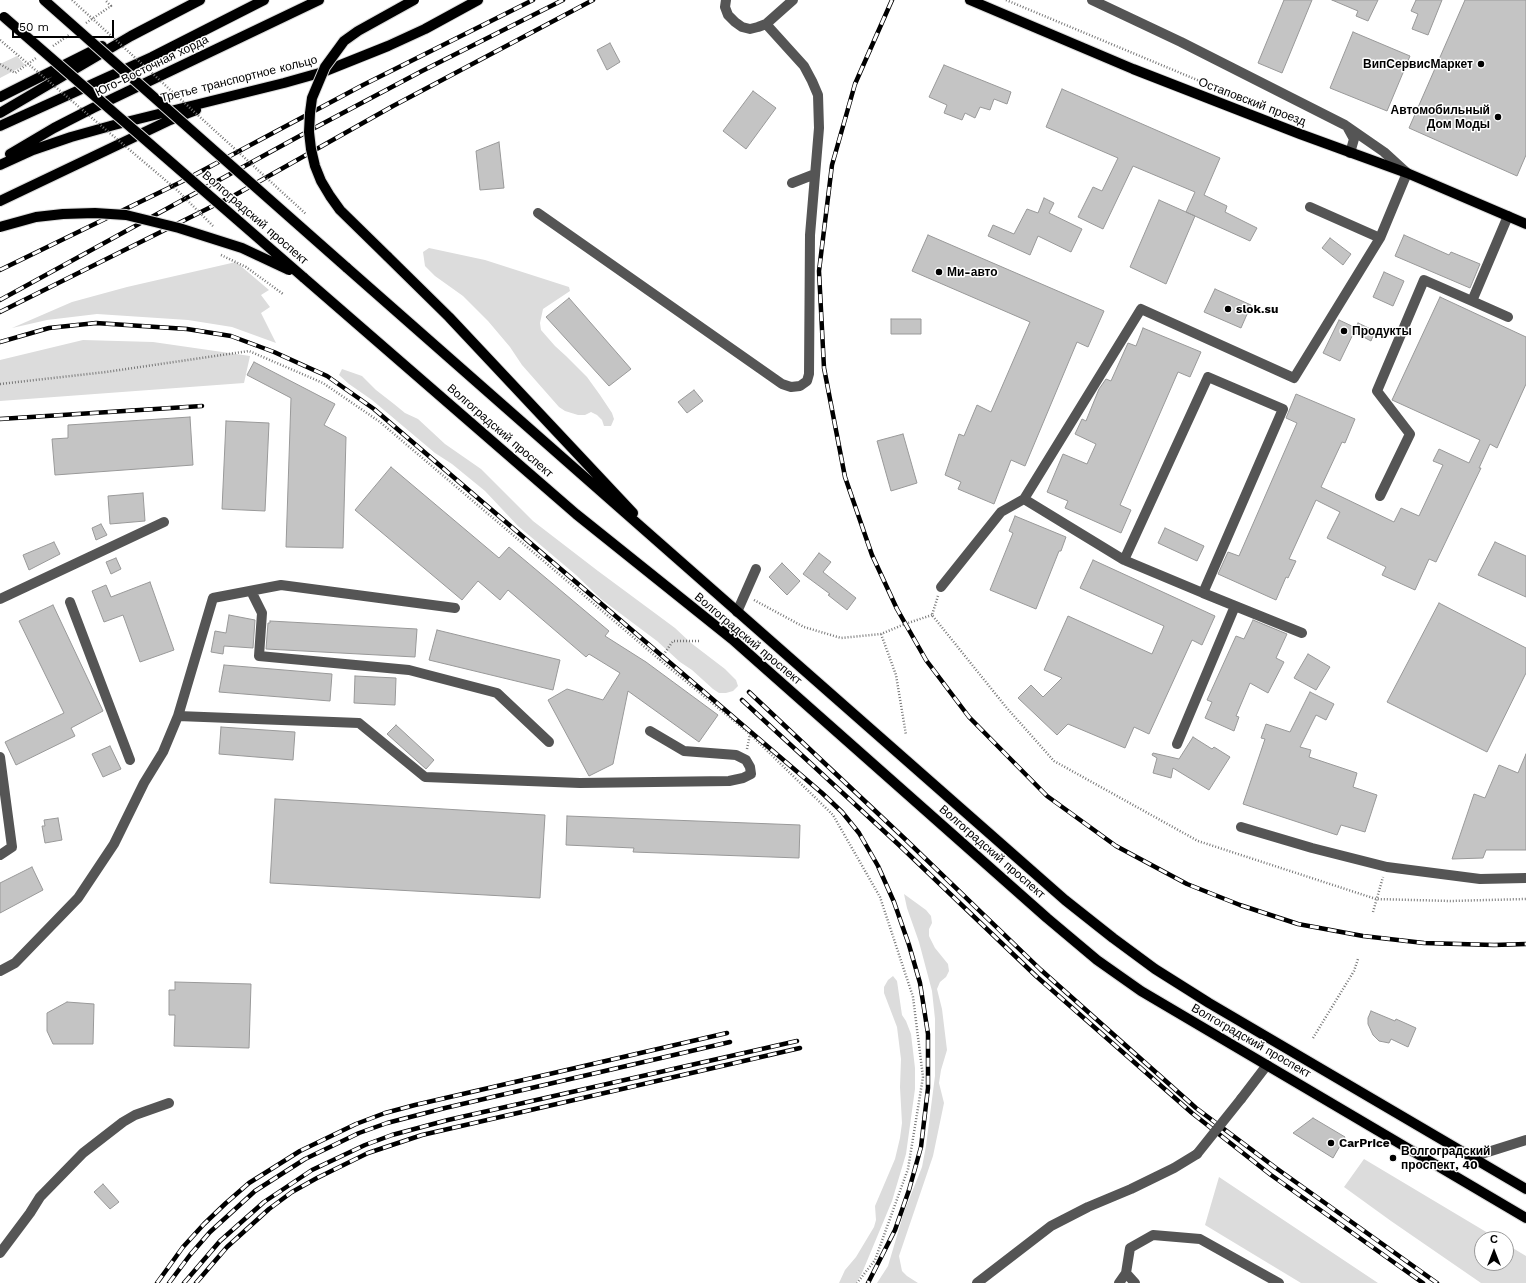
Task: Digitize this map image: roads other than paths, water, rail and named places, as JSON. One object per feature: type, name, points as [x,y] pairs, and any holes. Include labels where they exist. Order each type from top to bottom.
[{"type":"main road","name":"Волгоградский проспект","points":[[44,0],[1065,900],[1155,969],[1209,1003],[1526,1189]]},
{"type":"main road","points":[[0,113],[131,36],[200,0]]},
{"type":"main road","name":"Юго-Восточная хорда","points":[[0,126],[152,57],[264,0]]},
{"type":"main road","name":"Юго-Восточная хорда","points":[[0,160],[54,128],[93,108],[319,0]]},
{"type":"main road","points":[[414,0],[358,31],[344,41],[325,67],[312,98],[309,132],[315,166],[321,181],[340,210],[449,317],[676,558]]},
{"type":"main road","name":"Третье транспортное кольцо","points":[[0,165],[33,150],[114,124],[284,83],[323,72],[375,52],[424,29],[478,0]]},
{"type":"main road","name":"Остаповский проезд","points":[[970,0],[1133,69],[1350,153],[1407,173],[1526,224]]},
{"type":"main road","name":"Волгоградский проспект","points":[[2,16],[576,514],[732,639],[1096,960],[1141,991],[1526,1218]]},
{"type":"main road","points":[[0,97],[114,40],[131,36]]},
{"type":"main road","points":[[0,201],[170,120],[210,104],[284,83]]},
{"type":"main road","points":[[0,227],[36,217],[64,214],[95,213],[126,215],[179,228],[242,248],[303,277]]},
{"type":"street","points":[[726,0],[725,7],[728,15],[742,27],[750,28],[766,24],[793,0]]},
{"type":"street","points":[[940,587],[1001,512],[1024,499],[1141,309],[1294,378],[1380,238],[1407,173],[1384,152],[1345,125],[1181,42],[1092,0]]},
{"type":"street","points":[[538,213],[782,384],[791,387],[800,386],[807,381],[809,374],[810,235],[819,128],[818,95],[804,66],[766,24]]},
{"type":"street","points":[[1345,125],[1351,131],[1354,139],[1350,153]]},
{"type":"street","points":[[792,183],[815,174]]},
{"type":"street","points":[[1310,207],[1380,238]]},
{"type":"street","points":[[1472,301],[1508,216]]},
{"type":"street","points":[[1380,496],[1410,434],[1377,391],[1424,280],[1508,317]]},
{"type":"street","points":[[1124,560],[1208,377],[1283,409],[1202,593]]},
{"type":"street","points":[[1024,499],[1124,560],[1302,633]]},
{"type":"street","points":[[0,599],[164,522]]},
{"type":"street","points":[[737,612],[756,569]]},
{"type":"street","points":[[0,971],[15,963],[78,898],[114,844],[144,783],[163,752],[178,716],[212,598],[281,585],[455,608]]},
{"type":"street","points":[[251,591],[262,613],[259,656],[409,670],[497,693],[548,742]]},
{"type":"street","points":[[70,602],[130,760]]},
{"type":"street","points":[[1177,744],[1235,606]]},
{"type":"street","points":[[178,716],[359,723],[424,777],[619,783],[730,781],[743,778],[751,774],[750,767],[746,760],[736,755],[684,751],[650,731]]},
{"type":"street","points":[[0,756],[12,847],[0,855]]},
{"type":"street","points":[[1241,827],[1312,848],[1387,867],[1480,879],[1526,878]]},
{"type":"street","points":[[977,1283],[1051,1226],[1088,1207],[1131,1189],[1174,1168],[1196,1154],[1241,1099],[1267,1064]]},
{"type":"street","points":[[0,1253],[40,1197],[83,1153],[123,1122],[135,1115],[169,1103]]},
{"type":"street","points":[[1472,1157],[1526,1140]]},
{"type":"street","points":[[1119,1283],[1126,1273],[1130,1248],[1152,1235],[1200,1239],[1279,1283]]},
{"type":"street","points":[[1126,1273],[1135,1283]]},
{"type":"railway","points":[[0,270],[181,182],[363,85],[533,0]]},
{"type":"railway","points":[[0,300],[305,133],[422,71],[563,0]]},
{"type":"railway","points":[[0,312],[235,195],[393,106],[593,0]]},
{"type":"railway","points":[[892,0],[855,84],[832,165],[819,271],[824,368],[845,477],[872,555],[897,609],[926,660],[969,717],[1047,796],[1116,846],[1187,884],[1240,905],[1298,924],[1363,936],[1424,943],[1494,945],[1526,944]]},
{"type":"railway","points":[[0,342],[49,328],[96,323],[187,329],[231,336],[274,352],[327,376],[374,409],[822,793],[842,812],[859,833],[878,866],[894,902],[920,983],[928,1034],[928,1088],[921,1147],[909,1190],[895,1230],[868,1283]]},
{"type":"railway","points":[[0,419],[202,406]]},
{"type":"railway","points":[[749,692],[1041,970],[1196,1108],[1276,1168],[1437,1283]]},
{"type":"railway","points":[[742,700],[899,845],[1036,976],[1192,1113],[1271,1175],[1423,1283]]},
{"type":"railway","points":[[157,1283],[183,1247],[204,1224],[249,1183],[300,1151],[356,1124],[385,1113],[415,1105],[727,1033]]},
{"type":"railway","points":[[184,1283],[220,1241],[264,1202],[312,1170],[365,1145],[392,1135],[448,1120],[797,1041]]},
{"type":"railway","points":[[169,1283],[210,1232],[255,1191],[305,1159],[359,1133],[387,1123],[445,1108],[730,1042]]},
{"type":"railway","points":[[196,1283],[227,1247],[269,1209],[292,1192],[368,1153],[422,1135],[800,1048]]},
{"type":"place","name":"ВипСервисМаркет","points":[[1481,64]]},
{"type":"place","name":"Автомобильный Дом Моды","points":[[1498,117]]},
{"type":"place","name":"Ми-авто","points":[[939,272]]},
{"type":"place","name":"slok.su","points":[[1228,309]]},
{"type":"place","name":"Продукты","points":[[1344,331]]},
{"type":"place","name":"CarPrice","points":[[1331,1143]]},
{"type":"place","name":"Волгоградский проспект, 40","points":[[1393,1158]]}]
